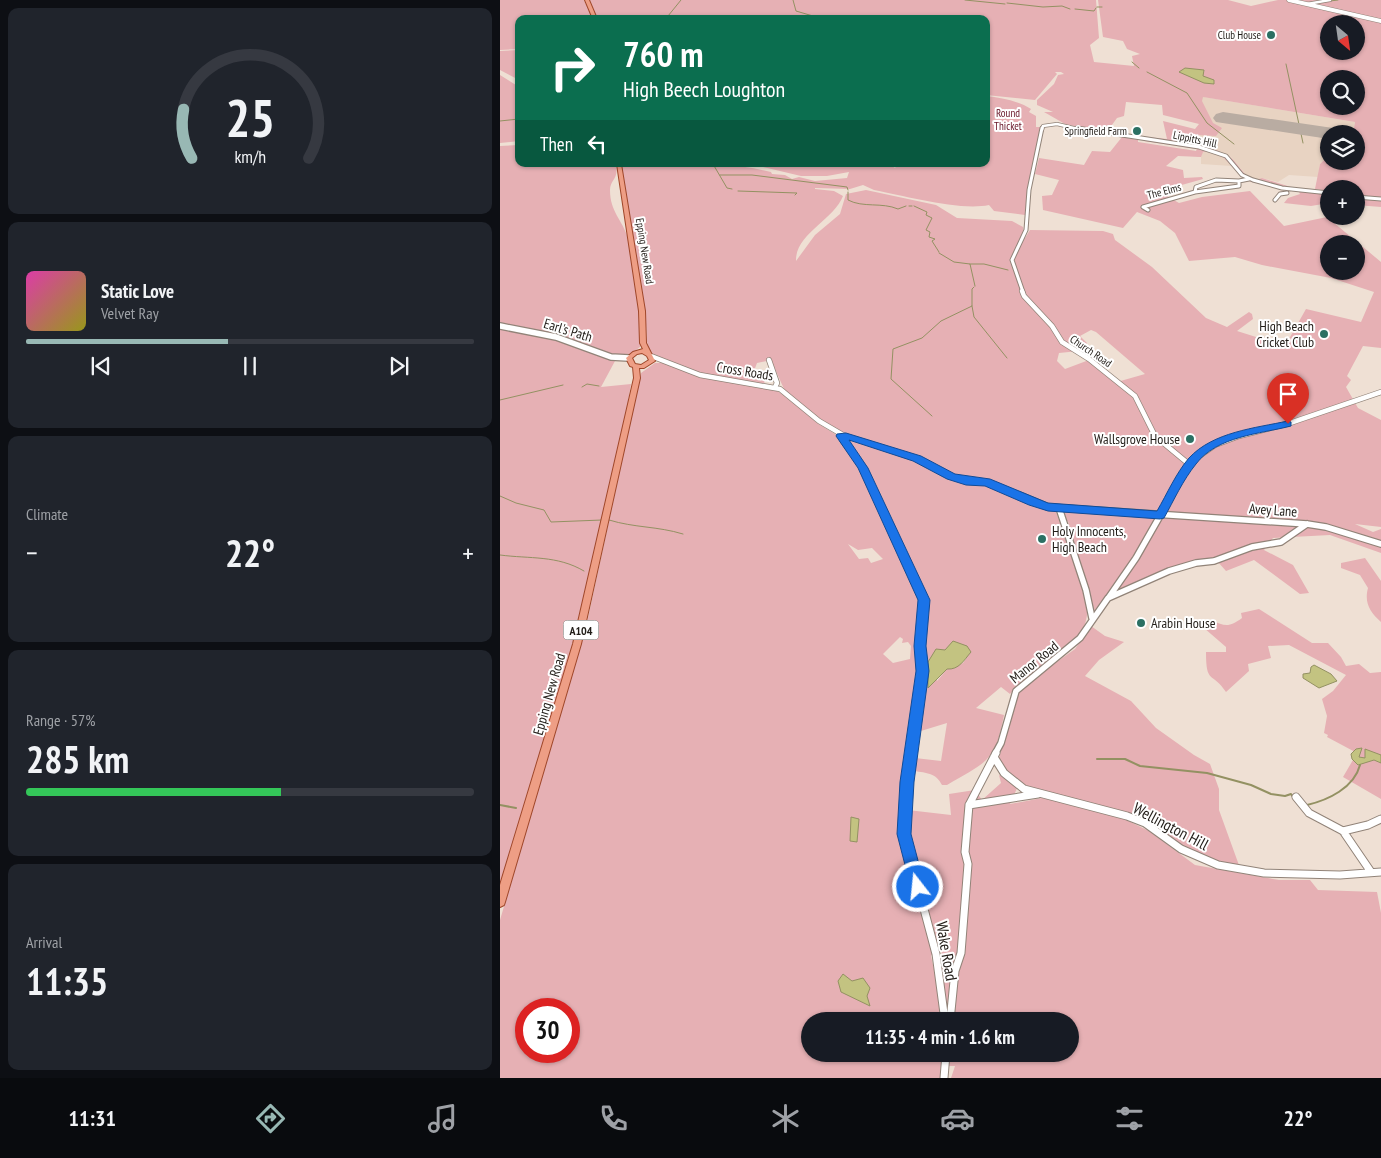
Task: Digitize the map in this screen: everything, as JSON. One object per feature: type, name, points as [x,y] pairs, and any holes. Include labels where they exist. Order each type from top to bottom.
[{"type":"main road","points":[[587,0],[593,15]]},
{"type":"main road","name":"Epping New Road","points":[[500,902],[578,644],[637,370],[648,359],[643,343],[642,311],[619,167]]},
{"type":"main road","points":[[637,370],[629,358],[638,352],[643,343]]},
{"type":"main road","points":[[638,352],[648,359]]},
{"type":"street","points":[[1289,0],[1381,21]]},
{"type":"street","points":[[1307,4],[1330,0]]},
{"type":"street","name":"Lippitts Hill","points":[[1048,124],[1166,142],[1217,152],[1226,156],[1249,179],[1282,188],[1320,192]]},
{"type":"street","name":"Church Road","points":[[1048,124],[1042,130],[1030,182],[1026,230],[1012,260],[1020,287],[1026,299],[1052,326],[1062,342],[1090,359],[1135,396],[1155,436],[1190,464]]},
{"type":"street","name":"The Elms","points":[[1195,192],[1196,187],[1216,180],[1239,182],[1249,179]]},
{"type":"street","name":"The Elms","points":[[1148,210],[1143,206],[1195,192],[1239,186],[1239,182]]},
{"type":"street","points":[[1275,200],[1280,194],[1287,193],[1282,188]]},
{"type":"street","points":[[1365,197],[1381,199]]},
{"type":"street","name":"Earl's Path","points":[[500,326],[556,337],[610,356],[629,358]]},
{"type":"street","name":"Cross Roads","points":[[648,359],[661,360],[700,375],[775,387],[783,390],[819,421],[842,435],[917,459],[951,477],[966,481],[986,482],[1032,502],[1059,508]]},
{"type":"street","points":[[769,360],[777,383],[775,387]]},
{"type":"street","points":[[1108,598],[1136,558],[1190,464],[1204,450],[1220,441],[1243,433],[1288,424],[1350,400],[1381,392]]},
{"type":"street","name":"Wake Road","points":[[842,435],[842,440],[863,468],[924,600],[920,646],[923,671],[907,782],[904,827],[908,852],[936,954],[944,1012]]},
{"type":"street","points":[[1059,508],[1067,539],[1090,605],[1092,618]]},
{"type":"street","name":"Avey Lane","points":[[1059,508],[1307,524],[1326,527],[1381,544]]},
{"type":"street","name":"Manor Road","points":[[951,1012],[955,970],[962,953],[968,864],[965,852],[969,806],[1001,744],[1016,691],[1069,650],[1080,638],[1092,618],[1108,598],[1169,571],[1196,563],[1214,562],[1252,547],[1281,542],[1307,524]]},
{"type":"street","name":"Wellington Hill","points":[[994,757],[1010,779],[1024,789],[1127,816],[1145,824],[1194,856],[1238,870],[1318,875],[1381,872]]},
{"type":"street","name":"Wellington Hill","points":[[969,806],[986,801],[1038,794]]},
{"type":"street","points":[[1296,798],[1309,813],[1343,831],[1371,872]]},
{"type":"street","points":[[1343,831],[1368,825],[1381,819]]},
{"type":"street","points":[[944,1078],[945,1062]]},
{"type":"shaded area","points":[[1185,68],[1204,70],[1203,76],[1214,80],[1214,84],[1204,83],[1179,72]]},
{"type":"shaded area","points":[[1198,96],[1355,122],[1354,125],[1320,125],[1318,177],[1289,175],[1278,182],[1262,178],[1258,180],[1246,175],[1231,157],[1199,146],[1201,129]]},
{"type":"shaded area","points":[[1198,148],[1221,155],[1232,166],[1201,164],[1201,157],[1181,155],[1183,149],[1196,151]]},
{"type":"shaded area","points":[[953,641],[967,646],[971,652],[961,664],[955,668],[947,669],[928,688],[928,662],[936,649],[945,650]]},
{"type":"shaded area","points":[[1314,665],[1331,674],[1337,681],[1319,688],[1303,678],[1303,674],[1310,673],[1311,667]]},
{"type":"shaded area","points":[[1362,748],[1359,757],[1365,758],[1365,749],[1381,755],[1381,763],[1374,760],[1358,765],[1352,759],[1351,754],[1356,749]]},
{"type":"shaded area","points":[[851,817],[859,819],[857,842],[850,841]]},
{"type":"shaded area","points":[[843,974],[852,981],[863,978],[870,988],[867,996],[870,1006],[841,992],[838,981]]},
{"type":"green space","points":[[500,0],[584,0],[591,15],[515,15],[515,49],[500,50]]},
{"type":"green space","points":[[589,0],[1096,0],[1099,38],[1090,45],[1094,62],[1134,66],[1132,56],[1140,54],[1127,49],[1123,41],[1103,37],[1098,0],[1228,0],[1251,6],[1278,0],[1381,0],[1381,207],[1365,206],[1365,180],[1320,180],[1320,190],[1315,189],[1320,164],[1320,170],[1365,170],[1365,125],[1354,125],[1355,122],[1203,97],[1202,101],[1213,123],[1222,128],[1216,136],[1199,135],[1198,144],[1228,156],[1251,178],[1262,178],[1297,189],[1251,182],[1240,175],[1221,155],[1209,151],[1203,152],[1201,157],[1178,156],[1166,166],[1183,170],[1184,178],[1202,177],[1203,179],[1171,188],[1174,192],[1165,195],[1179,203],[1202,197],[1250,191],[1284,226],[1320,218],[1320,225],[1337,225],[1349,235],[1320,235],[1320,276],[1262,265],[1235,257],[1189,261],[1175,233],[1160,221],[1137,212],[1123,228],[1043,210],[1042,196],[1052,195],[1059,180],[1035,174],[1039,158],[1084,165],[1092,151],[1110,152],[1122,137],[1138,140],[1138,142],[1196,151],[1197,149],[1144,141],[1147,137],[1167,139],[1163,121],[1195,129],[1199,124],[1163,115],[1162,105],[1126,102],[1124,116],[1117,118],[1106,133],[1065,124],[1044,112],[1053,112],[1037,105],[1037,100],[1054,84],[1058,75],[1064,74],[1055,72],[1057,74],[1035,100],[990,95],[990,15],[595,15]]},
{"type":"green space","points":[[515,50],[515,78],[500,70],[500,51]]},
{"type":"green space","points":[[500,75],[515,84],[515,141],[500,143]]},
{"type":"green space","name":"Round Thicket","points":[[990,97],[1010,100],[1026,106],[1031,109],[1029,112],[1036,116],[1036,127],[1041,127],[1025,215],[994,211],[989,205],[963,206],[932,202],[874,190],[863,185],[850,189],[815,188],[834,191],[843,196],[832,212],[802,243],[797,251],[796,261],[815,235],[840,214],[846,194],[866,190],[936,205],[957,218],[1012,221],[1023,227],[1025,238],[1030,230],[1103,231],[1113,234],[1115,240],[1152,267],[1206,318],[1227,327],[1249,312],[1252,314],[1253,319],[1237,331],[1285,346],[1306,309],[1361,322],[1374,292],[1337,280],[1365,280],[1365,249],[1381,262],[1381,348],[1363,346],[1347,376],[1351,380],[1346,387],[1358,408],[1381,420],[1381,527],[1355,524],[1373,532],[1381,529],[1381,553],[1330,535],[1273,538],[1269,543],[1220,558],[1198,562],[1113,595],[1163,517],[1258,520],[1252,517],[1165,513],[1194,462],[1229,437],[1205,447],[1184,464],[1186,469],[1160,513],[1054,506],[1025,498],[993,483],[953,476],[925,462],[851,438],[818,418],[784,389],[771,360],[757,363],[754,371],[747,375],[750,377],[762,375],[765,380],[764,384],[708,376],[651,354],[647,342],[621,167],[744,167],[785,175],[792,179],[799,177],[815,181],[847,178],[849,172],[827,176],[801,176],[764,167],[990,167]],"holes":[[[1091,330],[1096,332],[1145,374],[1117,382],[1089,360],[1065,369],[1057,361],[1059,353],[1079,351],[1087,343],[1080,336]]]},
{"type":"green space","points":[[515,145],[515,167],[617,167],[610,186],[611,198],[614,210],[628,238],[639,307],[640,347],[631,354],[619,357],[557,335],[500,326],[500,146]]},
{"type":"green space","points":[[1298,190],[1315,193],[1320,191],[1320,204],[1311,206],[1284,203],[1288,198],[1300,194]]},
{"type":"green space","points":[[500,327],[541,334],[615,361],[601,387],[631,384],[625,420],[563,684],[500,889]]},
{"type":"green space","points":[[655,363],[665,363],[706,378],[773,389],[790,398],[817,423],[840,437],[921,463],[947,478],[992,486],[1039,507],[1056,512],[1087,601],[1086,618],[1081,632],[1072,644],[1021,683],[1010,694],[1001,687],[976,708],[1004,715],[1001,731],[993,752],[972,771],[947,785],[942,785],[931,774],[914,771],[915,758],[941,761],[947,723],[911,734],[901,781],[899,809],[951,815],[949,794],[975,790],[982,800],[1001,783],[999,775],[1018,786],[1010,804],[1042,798],[1114,814],[1149,831],[1195,865],[1279,880],[1310,880],[1318,890],[1377,892],[1381,913],[1381,1078],[951,1078],[955,1066],[948,1066],[947,1062],[1079,1062],[1079,1012],[941,1012],[938,990],[939,1012],[801,1012],[801,1062],[941,1062],[940,1078],[500,1078],[500,920],[586,627],[641,373]],"holes":[[[848,544],[858,550],[872,548],[883,559],[871,563],[868,558],[859,559]],[[900,637],[903,639],[902,643],[908,642],[911,646],[910,659],[893,663],[883,654]],[[936,649],[967,657],[963,663],[947,669],[937,681]],[[942,938],[938,987],[931,956]]]},
{"type":"green space","points":[[1065,510],[1148,516],[1154,519],[1132,564],[1093,612],[1065,525],[1069,525],[1068,521],[1064,522],[1062,513]]},
{"type":"green space","points":[[1267,546],[1264,550],[1293,565],[1309,593],[1300,594],[1254,560],[1226,571],[1218,562],[1252,549]]},
{"type":"green space","points":[[1365,558],[1381,581],[1381,622],[1367,603],[1368,588],[1360,575],[1341,568],[1341,563]]},
{"type":"green space","points":[[1259,609],[1312,643],[1328,643],[1341,657],[1346,666],[1359,664],[1370,673],[1381,672],[1381,799],[1343,777],[1357,753],[1327,737],[1328,735],[1324,733],[1327,716],[1322,699],[1333,691],[1346,675],[1289,645],[1268,646],[1271,658],[1248,664],[1249,671],[1226,692],[1209,674],[1206,652],[1226,652],[1226,647],[1204,628],[1212,620],[1224,625],[1234,623],[1242,618],[1241,613]]},
{"type":"green space","points":[[1091,626],[1105,636],[1124,642],[1099,660],[1085,676],[1131,701],[1156,728],[1210,764],[1219,789],[1219,810],[1240,868],[1194,854],[1139,819],[1019,785],[1002,765],[999,758],[1013,702],[1017,694],[1023,686],[1075,649]]},
{"type":"waterway","points":[[669,15],[681,0]]},
{"type":"waterway","points":[[793,0],[796,11],[810,15]]},
{"type":"waterway","points":[[965,0],[1005,4]]},
{"type":"waterway","points":[[1322,2],[1338,0]]},
{"type":"waterway","points":[[1007,3],[1043,7],[1062,6],[1070,9]]},
{"type":"waterway","points":[[1097,7],[1102,7]]},
{"type":"waterway","points":[[1075,9],[1094,11],[1096,8]]},
{"type":"waterway","points":[[1132,62],[1139,68]]},
{"type":"waterway","points":[[1286,64],[1303,143]]},
{"type":"waterway","points":[[1147,72],[1187,93],[1207,123],[1234,144]]},
{"type":"waterway","points":[[500,121],[515,119]]},
{"type":"waterway","points":[[715,167],[727,188],[732,189]]},
{"type":"waterway","points":[[720,175],[752,175],[847,187],[848,190]]},
{"type":"waterway","points":[[738,191],[797,193],[795,195]]},
{"type":"waterway","points":[[848,192],[848,200],[866,205],[898,209],[906,206]]},
{"type":"waterway","points":[[914,206],[927,212],[926,215],[932,218],[926,230],[930,232],[929,237],[935,239],[932,241],[939,252]]},
{"type":"waterway","points":[[939,253],[954,262],[970,264]]},
{"type":"waterway","points":[[970,264],[984,264],[1008,270]]},
{"type":"waterway","points":[[970,264],[975,286]]},
{"type":"waterway","points":[[972,306],[972,289],[974,287]]},
{"type":"waterway","points":[[932,416],[891,379],[893,349],[922,338],[941,321],[972,306]]},
{"type":"waterway","points":[[972,306],[974,317],[1007,358]]},
{"type":"waterway","points":[[582,387],[587,384],[599,386]]},
{"type":"waterway","points":[[500,400],[563,385]]},
{"type":"waterway","points":[[500,496],[516,503],[544,510],[551,522],[602,520]]},
{"type":"waterway","points":[[609,520],[683,534]]},
{"type":"waterway","points":[[500,555],[543,558],[564,562],[584,571]]},
{"type":"waterway","points":[[1097,759],[1125,759],[1140,766],[1207,773],[1251,785],[1271,794],[1285,796],[1291,794],[1296,802]]},
{"type":"waterway","points":[[1307,805],[1339,792],[1352,780],[1360,765]]},
{"type":"waterway","points":[[500,805],[516,808]]},
{"type":"runway","points":[[1223,118],[1320,132]]},
{"type":"place","name":"Club House","points":[[1271,35]]},
{"type":"place","name":"Springfield Farm","points":[[1137,131]]},
{"type":"place","name":"High Beach Cricket Club","points":[[1324,334]]},
{"type":"place","name":"Wallsgrove House","points":[[1190,439]]},
{"type":"place","name":"Holy Innocents, High Beach","points":[[1042,539]]},
{"type":"place","name":"Arabin House","points":[[1141,623]]},
{"type":"route","points":[[918,887],[904,834],[907,782],[923,671],[920,646],[924,600],[869,479],[841,436],[917,459],[951,477],[966,481],[986,482],[1048,507],[1160,515],[1186,475],[1192,462],[1204,450],[1220,441],[1243,433],[1288,424]]}]
